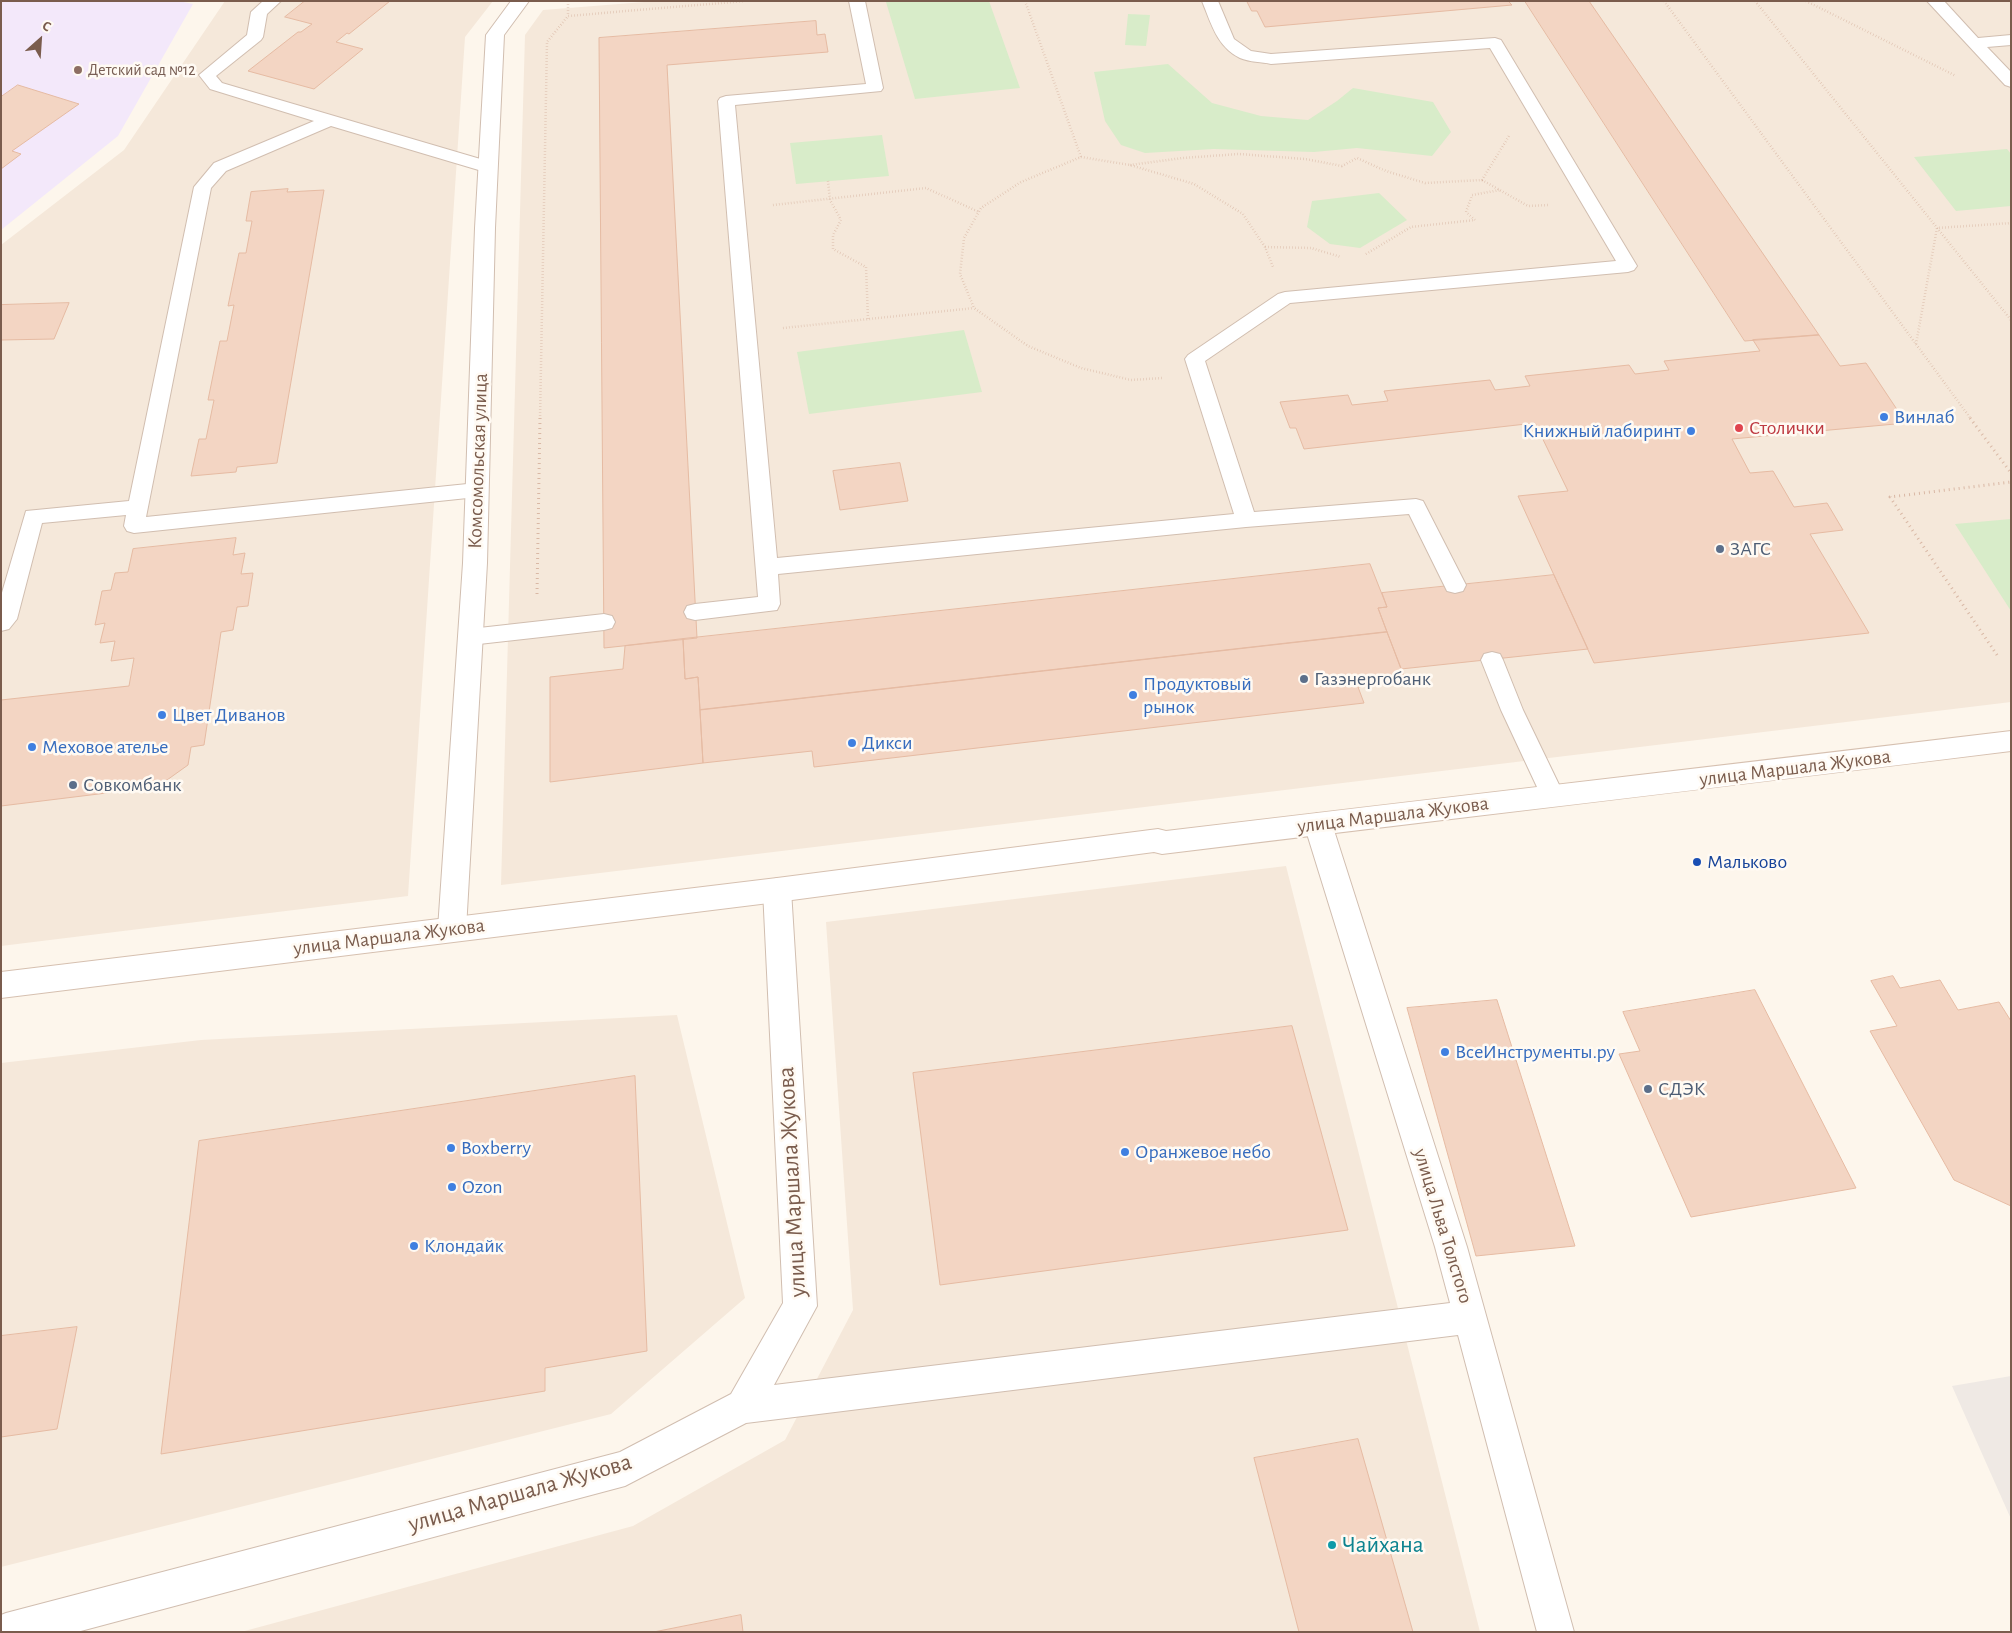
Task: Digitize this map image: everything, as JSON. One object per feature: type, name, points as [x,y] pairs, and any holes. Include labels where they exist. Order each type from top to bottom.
[{"type":"street","name":"Комсомольская улица","points":[[452,929],[470,637],[488,167],[495,35],[520,1]]},
{"type":"street","name":"улица Маршала Жукова","points":[[1,985],[777,890],[1158,840],[1162,843],[1658,785],[2011,741]]},
{"type":"street","name":"улица Льва Толстого","points":[[1318,824],[1451,1247],[1556,1632]]},
{"type":"street","name":"улица Маршала Жукова","points":[[6,1632],[625,1468],[743,1406],[800,1306],[777,890]]},
{"type":"street","points":[[743,1406],[1470,1317]]},
{"type":"lane","points":[[272,1],[259,12],[254,37],[207,75],[216,86],[488,167]]},
{"type":"lane","points":[[695,612],[768,604],[767,567],[726,101],[875,88],[857,1]]},
{"type":"lane","points":[[1210,1],[1228,41],[1246,55],[1271,59],[1495,43],[1628,266],[1285,298],[1194,359],[1246,520]]},
{"type":"lane","points":[[1935,1],[2011,82]]},
{"type":"lane","points":[[1974,43],[2011,40]]},
{"type":"lane","points":[[330,120],[220,167],[203,186],[134,526],[477,490]]},
{"type":"lane","points":[[767,567],[1246,520],[1416,506],[1455,586]]},
{"type":"lane","points":[[1,623],[6,619],[33,516],[138,507]]},
{"type":"lane","points":[[470,637],[604,622]]},
{"type":"lane","points":[[1492,660],[1512,710],[1552,796]]},
{"type":"path","points":[[536,630],[547,42],[568,16],[568,1]]},
{"type":"path","points":[[568,16],[744,1]]},
{"type":"path","points":[[1025,1],[1081,157]]},
{"type":"path","points":[[1664,1],[2011,473]]},
{"type":"path","points":[[1754,1],[2011,320]]},
{"type":"path","points":[[1806,1],[1958,77]]},
{"type":"path","points":[[1482,180],[1511,133],[1546,128]]},
{"type":"path","points":[[1130,165],[1183,158],[1239,154],[1305,159],[1342,166],[1357,158],[1386,171],[1425,183],[1482,180],[1528,206],[1589,201]]},
{"type":"path","points":[[1199,374],[1131,380],[1082,368],[1028,346],[974,308],[960,274],[964,238],[981,208],[1021,182],[1081,157],[1130,165],[1194,184],[1243,214],[1265,247],[1285,298]]},
{"type":"path","points":[[828,181],[830,200],[841,220],[833,235],[833,249],[866,267],[868,319]]},
{"type":"path","points":[[736,209],[926,188],[979,212]]},
{"type":"path","points":[[1364,254],[1372,252],[1411,227],[1475,220],[1466,212],[1472,195],[1500,190]]},
{"type":"path","points":[[1937,228],[2011,223]]},
{"type":"path","points":[[1916,344],[1937,228]]},
{"type":"path","points":[[1265,247],[1311,248],[1349,259]]},
{"type":"path","points":[[746,332],[974,308]]},
{"type":"path","points":[[1997,655],[1890,496],[2011,482]]},
{"type":"shaded area","name":"Детский сад №12","points":[[1,1],[179,1],[193,4],[118,136],[1,230]]},
{"type":"shaded area","points":[[225,1],[493,1],[465,37],[408,896],[1,946],[1,245],[124,150]]},
{"type":"shaded area","points":[[657,1],[2011,1],[2011,702],[501,885],[525,35],[543,10]]},
{"type":"shaded area","points":[[1286,866],[1480,1632],[241,1632],[633,1526],[785,1440],[853,1310],[826,922]]},
{"type":"shaded area","points":[[677,1015],[745,1298],[611,1414],[1,1567],[1,1063],[201,1040]]},
{"type":"shaded area","points":[[2011,1376],[2011,1519],[1952,1386]]},
{"type":"green space","points":[[989,1],[1020,88],[915,99],[886,2]]},
{"type":"green space","points":[[1128,14],[1150,15],[1146,46],[1125,45]]},
{"type":"green space","points":[[1168,64],[1212,103],[1261,116],[1308,120],[1353,88],[1433,102],[1451,132],[1432,156],[1357,148],[1314,152],[1214,149],[1145,153],[1121,145],[1105,121],[1094,72]]},
{"type":"green space","points":[[882,135],[889,176],[796,184],[790,143]]},
{"type":"green space","points":[[2007,149],[2011,154],[2011,206],[1956,211],[1914,157]]},
{"type":"green space","points":[[1379,193],[1407,220],[1360,248],[1330,244],[1307,227],[1312,201]]},
{"type":"green space","points":[[964,330],[982,392],[809,414],[797,352]]},
{"type":"green space","points":[[2011,519],[2011,611],[1955,524]]},
{"type":"building","points":[[305,1],[390,1],[336,42],[363,49],[314,89],[248,71],[298,32],[312,24],[285,17]]},
{"type":"building","points":[[1247,1],[1513,1],[1509,2],[1512,5],[1265,27],[1257,11],[1252,11]]},
{"type":"building","points":[[1525,1],[1589,1],[1819,335],[1745,341]]},
{"type":"building","points":[[816,21],[817,35],[825,34],[828,52],[667,65],[697,638],[604,648],[599,38]]},
{"type":"building","points":[[18,85],[79,104],[12,151],[21,154],[1,169],[1,97]]},
{"type":"building","points":[[288,189],[287,192],[324,190],[277,463],[237,467],[236,472],[191,476],[199,439],[206,439],[214,400],[208,400],[220,341],[227,341],[234,305],[228,306],[239,253],[246,253],[252,221],[246,221],[251,192]]},
{"type":"building","points":[[69,303],[54,339],[1,340],[1,305]]},
{"type":"building","points":[[1819,335],[1840,366],[1866,363],[1906,423],[1732,439],[1750,473],[1773,471],[1794,507],[1827,503],[1843,530],[1810,534],[1869,633],[1594,663],[1518,496],[1568,491],[1535,423],[1304,449],[1296,428],[1290,428],[1280,402],[1348,395],[1352,405],[1388,401],[1384,391],[1490,380],[1495,390],[1530,386],[1525,376],[1629,365],[1635,374],[1669,370],[1664,361],[1760,351],[1753,340]]},
{"type":"building","points":[[900,463],[908,501],[840,510],[833,471]]},
{"type":"building","points":[[236,538],[233,555],[245,553],[241,574],[253,573],[248,606],[237,607],[233,630],[221,632],[204,745],[191,747],[188,765],[167,780],[141,783],[139,789],[1,806],[1,700],[129,686],[134,658],[111,661],[115,641],[100,643],[105,623],[95,625],[102,591],[111,590],[115,573],[128,572],[133,549]]},
{"type":"building","points":[[1370,564],[1387,607],[1378,608],[1387,632],[700,710],[698,677],[685,679],[683,639]]},
{"type":"building","points":[[1554,575],[1588,649],[1401,669],[1378,608],[1387,607],[1382,593]]},
{"type":"building","points":[[1387,632],[1406,681],[1358,687],[1364,703],[814,767],[812,751],[703,763],[700,710]]},
{"type":"building","points":[[683,639],[685,679],[698,677],[703,763],[550,782],[550,677],[623,669],[625,646]]},
{"type":"building","points":[[1893,976],[1900,988],[1940,980],[1958,1010],[1999,1002],[2011,1021],[2011,1206],[1954,1180],[1870,1031],[1897,1026],[1871,981]]},
{"type":"building","points":[[1755,990],[1856,1188],[1691,1217],[1619,1054],[1640,1051],[1623,1012]]},
{"type":"building","points":[[1497,1000],[1575,1246],[1476,1256],[1407,1008]]},
{"type":"building","name":"Оранжевое небо","points":[[1292,1026],[1348,1230],[940,1285],[913,1073]]},
{"type":"building","name":"Клондайк","points":[[635,1076],[647,1351],[545,1368],[545,1391],[161,1454],[199,1141]]},
{"type":"building","points":[[77,1327],[57,1429],[1,1437],[1,1336]]},
{"type":"building","name":"Чайхана","points":[[1358,1439],[1413,1632],[1299,1632],[1254,1458]]},
{"type":"building","points":[[741,1615],[743,1632],[654,1632]]},
{"type":"place","name":"Детский сад №12","points":[[78,70]]},
{"type":"place","name":"Винлаб","points":[[1884,417]]},
{"type":"place","name":"Столички","points":[[1739,428]]},
{"type":"place","name":"Книжный лабиринт","points":[[1691,431]]},
{"type":"place","name":"ЗАГС","points":[[1720,549]]},
{"type":"place","name":"Газэнергобанк","points":[[1304,679]]},
{"type":"place","name":"Продуктовый рынок","points":[[1133,695]]},
{"type":"place","name":"Цвет Диванов","points":[[162,715]]},
{"type":"place","name":"Дикси","points":[[852,743]]},
{"type":"place","name":"Меховое ателье","points":[[32,747]]},
{"type":"place","name":"Совкомбанк","points":[[73,785]]},
{"type":"place","name":"Мальково","points":[[1697,862]]},
{"type":"place","name":"ВсеИнструменты.ру","points":[[1445,1052]]},
{"type":"place","name":"СДЭК","points":[[1648,1089]]},
{"type":"place","name":"Boxberry","points":[[451,1148]]},
{"type":"place","name":"Оранжевое небо","points":[[1125,1152]]},
{"type":"place","name":"Ozon","points":[[452,1187]]},
{"type":"place","name":"Клондайк","points":[[414,1246]]},
{"type":"place","name":"Чайхана","points":[[1332,1545]]}]
